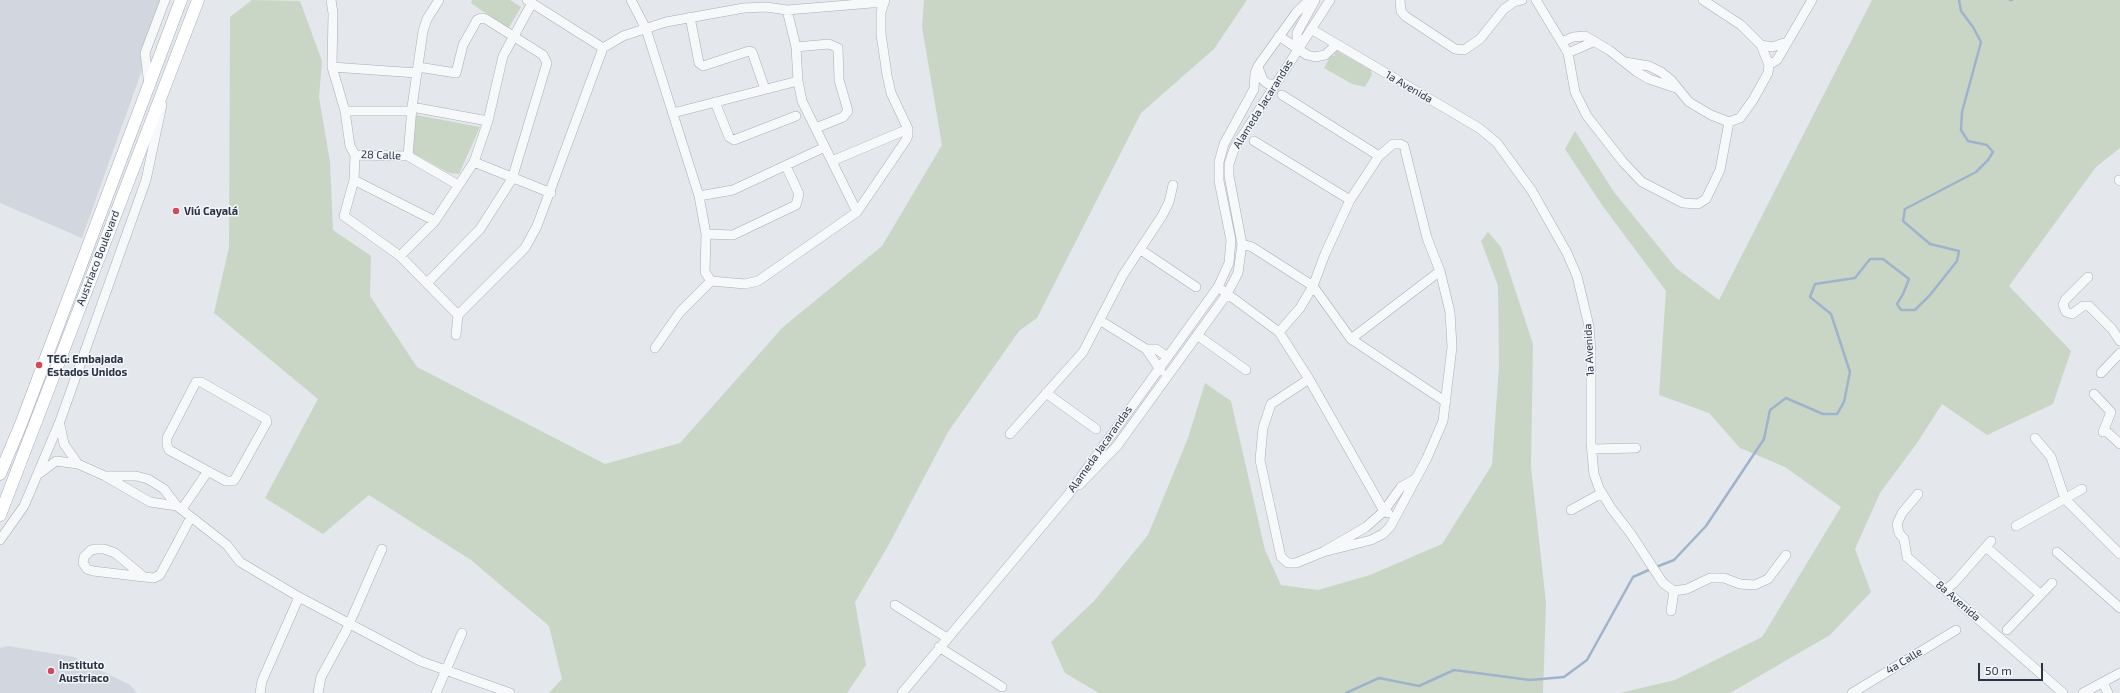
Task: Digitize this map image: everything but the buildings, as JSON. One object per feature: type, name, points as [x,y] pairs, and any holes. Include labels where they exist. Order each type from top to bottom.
[{"type":"main road","name":"Austriaco Boulevard","points":[[0,474],[21,424],[150,86],[181,0]]},
{"type":"main road","name":"Austriaco Boulevard","points":[[0,516],[170,70],[199,1]]},
{"type":"street","points":[[150,86],[145,53],[165,0]]},
{"type":"street","points":[[331,0],[333,13],[332,68],[345,111],[350,146],[355,155],[354,180],[344,216],[400,256],[458,315]]},
{"type":"street","points":[[439,0],[427,19],[423,30],[412,109],[408,156],[458,185]]},
{"type":"street","points":[[631,0],[646,29],[699,196],[706,234],[705,272],[711,281]]},
{"type":"street","name":"Alameda Jacarandas","points":[[1068,495],[1158,367],[1218,287],[1228,263],[1231,240],[1219,180],[1219,162],[1224,144],[1254,89],[1255,73],[1258,66],[1296,13],[1310,0]]},
{"type":"street","points":[[1298,48],[1297,33],[1315,0]]},
{"type":"street","name":"Alameda Jacarandas","points":[[1068,495],[1090,475],[1117,446],[1227,294],[1238,273],[1242,244],[1229,176],[1229,164],[1234,149],[1330,0]]},
{"type":"street","points":[[1400,0],[1401,11],[1405,16],[1456,49],[1464,50],[1480,39],[1504,9],[1514,2],[1522,0]]},
{"type":"street","points":[[1562,42],[1573,36],[1590,39],[1609,50],[1625,62],[1649,66],[1661,72],[1671,80],[1689,102],[1711,115],[1730,122],[1740,118],[1753,100],[1768,73],[1769,65],[1761,45],[1741,25],[1703,0]]},
{"type":"street","points":[[1769,65],[1777,60],[1812,0]]},
{"type":"street","points":[[400,256],[435,220],[474,162],[488,121],[503,56],[530,1],[603,48]]},
{"type":"street","points":[[456,335],[458,315],[525,248],[537,226],[551,193],[603,48],[623,36],[666,22],[766,3],[787,10],[884,1],[881,34],[887,75],[891,92],[908,129],[906,140],[857,212],[758,281],[744,284],[711,281]]},
{"type":"street","points":[[1534,1],[1568,53],[1575,92],[1587,116],[1623,162],[1642,182],[1683,203],[1698,204],[1706,200],[1712,191],[1720,170],[1730,122]]},
{"type":"street","points":[[787,10],[796,48],[798,81],[802,101],[857,212]]},
{"type":"street","points":[[690,17],[699,63],[703,66],[749,51],[752,52],[765,89]]},
{"type":"street","points":[[332,68],[417,70],[456,73],[463,45],[477,20],[481,18],[486,19],[543,55],[548,63],[512,179],[480,230],[427,283]]},
{"type":"street","name":"1a Avenida","points":[[1311,29],[1478,128],[1497,143],[1532,191],[1567,253],[1576,276],[1589,326],[1594,474],[1602,493],[1663,583],[1674,591]]},
{"type":"street","points":[[1279,36],[1310,56],[1320,57],[1325,55],[1336,45]]},
{"type":"street","points":[[1568,53],[1593,42]]},
{"type":"street","points":[[1761,45],[1772,47],[1788,42]]},
{"type":"street","points":[[796,48],[830,44],[838,48],[839,80],[848,111],[843,117],[816,128]]},
{"type":"street","points":[[1258,66],[1263,80],[1268,84],[1275,84]]},
{"type":"street","points":[[0,540],[24,506],[39,474],[60,421],[146,180],[170,70]]},
{"type":"street","points":[[673,113],[798,81]]},
{"type":"street","points":[[1282,95],[1379,156]]},
{"type":"street","points":[[715,102],[729,137],[734,140],[796,116]]},
{"type":"street","points":[[1241,112],[1249,107],[1255,109],[1256,114]]},
{"type":"street","points":[[345,111],[412,109],[488,121]]},
{"type":"street","points":[[832,160],[908,129]]},
{"type":"street","points":[[1254,140],[1350,200]]},
{"type":"street","points":[[1279,332],[1300,308],[1313,286],[1325,254],[1350,200],[1379,156],[1393,144],[1400,144],[1404,146],[1427,238],[1440,271],[1450,312],[1452,347],[1443,421],[1436,440],[1395,518],[1383,534],[1371,540],[1323,552]]},
{"type":"street","points":[[699,196],[733,190],[825,147]]},
{"type":"street","name":"28 Calle","points":[[355,155],[408,156]]},
{"type":"street","points":[[474,162],[512,179],[551,193]]},
{"type":"street","points":[[706,234],[733,235],[796,205],[799,194],[786,166]]},
{"type":"street","points":[[354,180],[435,220]]},
{"type":"street","points":[[1010,434],[1083,352],[1101,321],[1124,275],[1162,216],[1169,202],[1173,185]]},
{"type":"street","points":[[1242,244],[1252,247],[1313,286],[1351,339],[1446,402]]},
{"type":"street","points":[[1141,250],[1196,287]]},
{"type":"street","points":[[1351,339],[1440,271]]},
{"type":"street","points":[[2088,277],[2063,302],[2066,312],[2072,314],[2083,306],[2089,306],[2112,329],[2120,341]]},
{"type":"street","points":[[655,348],[680,312],[711,281]]},
{"type":"street","points":[[1218,287],[1279,332],[1309,379],[1384,511],[1395,518]]},
{"type":"street","points":[[1101,321],[1146,349],[1158,367],[1169,375]]},
{"type":"street","points":[[1197,335],[1246,370]]},
{"type":"street","points":[[1146,349],[1156,349],[1166,356]]},
{"type":"street","points":[[2101,373],[2118,359]]},
{"type":"street","points":[[1309,379],[1272,404],[1263,428],[1260,460],[1281,557],[1288,563],[1296,563],[1323,552],[1366,527],[1384,511],[1401,487],[1415,479]]},
{"type":"street","points":[[196,382],[201,382],[266,419],[267,422],[236,480],[226,481],[208,471],[169,450],[167,445],[167,438],[196,382]]},
{"type":"street","points":[[1046,393],[1096,429]]},
{"type":"street","points":[[2094,394],[2111,412],[2104,432],[2120,444]]},
{"type":"street","points":[[60,421],[64,444],[78,464]]},
{"type":"street","points":[[2035,438],[2051,457],[2065,499],[2120,554]]},
{"type":"street","points":[[1592,449],[1636,448]]},
{"type":"street","points":[[39,474],[56,462],[78,464],[104,476],[150,502],[179,507]]},
{"type":"street","points":[[179,507],[208,471]]},
{"type":"street","points":[[104,476],[136,476],[148,479],[164,489],[179,507],[227,545],[240,562],[299,597],[420,661],[510,693]]},
{"type":"street","points":[[2016,526],[2082,489]]},
{"type":"street","points":[[1571,510],[1602,493]]},
{"type":"street","name":"8a Avenida","points":[[1918,494],[1898,519],[1898,528],[1904,539],[1907,558],[2063,693]]},
{"type":"street","points":[[902,693],[1068,495]]},
{"type":"street","points":[[144,577],[120,556],[104,549],[91,550],[84,557],[84,563],[87,569],[93,571],[144,577],[154,578],[160,575],[191,517]]},
{"type":"street","points":[[1945,590],[1989,544],[2040,594]]},
{"type":"street","points":[[318,693],[322,677],[349,624],[382,549]]},
{"type":"street","points":[[2056,552],[2120,608]]},
{"type":"street","points":[[1671,611],[1674,591],[1687,588],[1710,578],[1724,578],[1740,584],[1755,585],[1768,579],[1786,555]]},
{"type":"street","points":[[2007,630],[2052,583]]},
{"type":"street","points":[[260,693],[262,682],[299,597]]},
{"type":"street","points":[[895,605],[947,638]]},
{"type":"street","name":"4a Calle","points":[[1852,693],[1956,630]]},
{"type":"street","points":[[436,693],[462,633]]},
{"type":"street","points":[[939,647],[1002,687]]},
{"type":"street","points":[[2083,693],[2120,673]]},
{"type":"street","points":[[2103,683],[2108,693]]},
{"type":"shaded area","points":[[0,0],[167,0],[82,238],[0,203]]},
{"type":"shaded area","name":"Instituto Austriaco","points":[[8,646],[74,657],[130,685],[137,693],[0,693],[0,648]]},
{"type":"green space","points":[[252,0],[300,1],[322,61],[319,97],[330,162],[333,230],[371,256],[370,296],[417,367],[605,464],[680,443],[783,327],[882,246],[942,145],[922,27],[924,0],[1247,0],[1214,49],[1141,113],[1037,318],[1019,331],[948,432],[888,546],[855,602],[866,665],[847,693],[549,693],[562,679],[549,626],[471,560],[369,495],[323,534],[265,498],[318,399],[214,313],[229,247],[230,17]]},
{"type":"green space","points":[[472,0],[510,0],[521,7],[508,29],[471,3]]},
{"type":"green space","points":[[1872,0],[2120,0],[2120,148],[2096,167],[2009,286],[2071,351],[2053,404],[1987,435],[1942,404],[1917,443],[1880,493],[1855,549],[1871,592],[1830,635],[1730,693],[1620,693],[1675,680],[1762,637],[1841,507],[1785,467],[1740,448],[1709,413],[1659,395],[1666,291],[1602,205],[1565,149],[1575,131],[1614,192],[1676,268],[1719,300]]},
{"type":"green space","points":[[1336,50],[1371,70],[1372,75],[1365,87],[1352,84],[1324,68],[1331,55],[1334,56]]},
{"type":"green space","points":[[416,115],[480,127],[459,174],[449,173],[413,153]]},
{"type":"green space","points":[[1488,232],[1501,247],[1533,344],[1531,467],[1546,603],[1543,693],[1099,693],[1065,673],[1051,642],[1094,601],[1148,535],[1188,438],[1205,383],[1231,401],[1265,550],[1281,585],[1318,590],[1370,575],[1442,544],[1492,465],[1499,366],[1498,286],[1481,241]]},
{"type":"waterway","points":[[1656,567],[1674,560],[1706,526],[1764,439],[1770,410],[1786,398],[1823,414],[1837,414],[1844,402],[1850,372],[1831,314],[1810,297],[1815,284],[1855,278],[1870,259],[1883,259],[1909,279],[1897,304],[1901,310],[1915,310],[1930,295],[1957,261],[1959,251],[1930,244],[1903,221],[1905,209],[1976,172],[1988,160],[1993,152],[1987,145],[1968,141],[1961,130],[1962,112],[1981,42],[1973,27],[1961,11],[1959,0]]},
{"type":"waterway","points":[[1346,693],[1379,678],[1419,686],[1454,670],[1530,680],[1564,677],[1587,660],[1633,577],[1651,569]]},
{"type":"place","name":"Viú Cayalá","points":[[176,211]]},
{"type":"place","name":"TEG: Embajada Estados Unidos","points":[[39,365]]},
{"type":"place","name":"Instituto Austriaco","points":[[51,671]]}]
